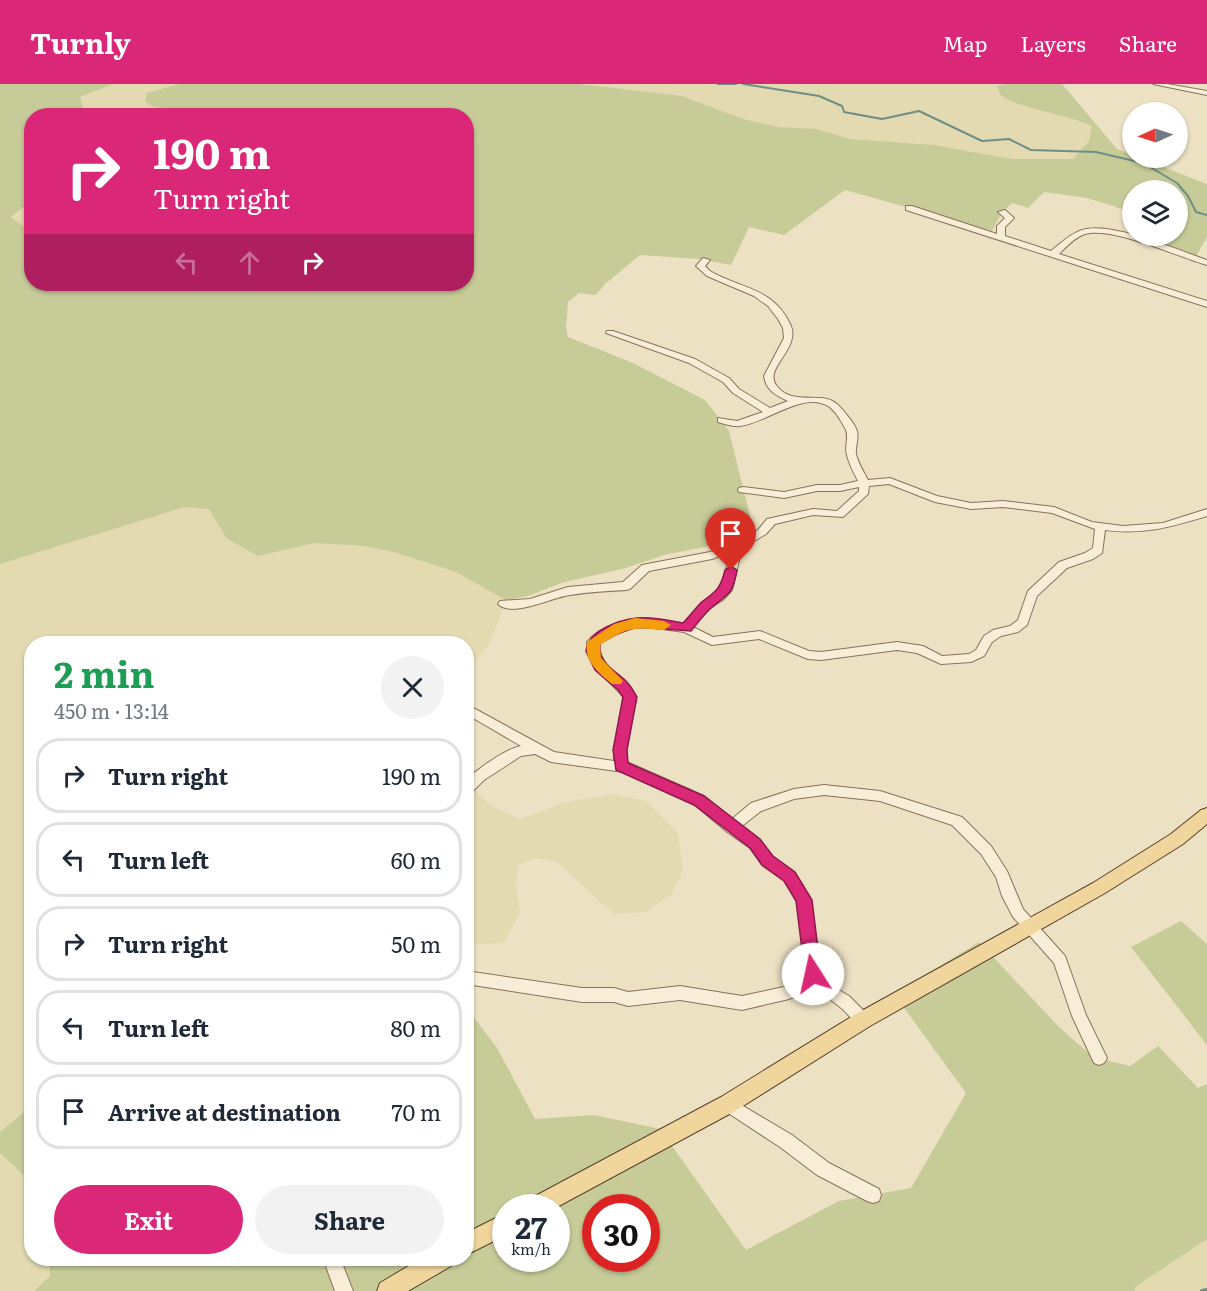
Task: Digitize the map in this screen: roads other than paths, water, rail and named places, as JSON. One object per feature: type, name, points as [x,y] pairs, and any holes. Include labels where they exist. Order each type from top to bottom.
[{"type":"main road","points":[[559,1194],[728,1104],[863,1020],[1139,864],[1207,815]]},
{"type":"main road","points":[[474,1241],[492,1231]]},
{"type":"main road","points":[[388,1291],[430,1266]]},
{"type":"street","points":[[1156,84],[1207,93]]},
{"type":"street","points":[[909,208],[1207,304]]},
{"type":"street","points":[[1001,236],[1001,226],[1010,218],[1002,212]]},
{"type":"street","points":[[1053,254],[1076,235],[1098,230],[1126,236],[1207,264]]},
{"type":"street","points":[[705,260],[700,266],[707,275],[762,296],[783,321],[789,333],[788,342],[780,352],[768,379],[770,386],[776,392],[799,402]]},
{"type":"street","points":[[610,333],[692,361],[726,380],[736,391],[771,413]]},
{"type":"street","points":[[504,604],[530,603],[568,591],[626,586],[646,568],[712,555],[737,546],[762,532],[771,521],[813,512],[839,515],[864,492],[864,483],[851,454],[852,431],[829,402],[818,400],[799,402],[748,422],[736,424],[722,420]]},
{"type":"street","points":[[743,490],[766,495],[784,495],[817,488],[840,488],[890,481],[935,499],[971,506],[1003,504],[1053,510],[1090,525],[1123,529],[1164,526],[1207,512]]},
{"type":"street","points":[[621,766],[620,750],[630,697],[623,686],[600,666],[592,651],[593,642],[618,627],[635,623],[655,623],[686,628],[712,641],[760,635],[808,655],[821,656],[897,646],[919,649],[941,660],[971,658],[980,652],[988,639],[997,633],[1014,629],[1023,622],[1032,594],[1063,565],[1089,556],[1098,550],[1100,526]]},
{"type":"street","points":[[686,628],[706,605],[719,597],[728,587],[737,546]]},
{"type":"street","points":[[474,713],[551,757],[621,766],[699,800],[755,844],[767,861],[790,877],[804,900],[808,948],[813,974],[863,1020]]},
{"type":"street","points":[[474,781],[518,751],[537,748]]},
{"type":"street","points":[[732,828],[744,815],[756,807],[794,794],[824,790],[880,796],[957,821],[986,850],[1002,875],[1018,914],[1060,960],[1079,1016],[1099,1058]]},
{"type":"street","points":[[474,978],[582,994],[614,995],[628,999],[680,993],[742,1003],[789,992],[818,980]]},
{"type":"street","points":[[728,1104],[786,1141],[824,1169],[873,1195]]},
{"type":"street","points":[[334,1266],[344,1291]]},
{"type":"waterway","points":[[718,84],[736,84]]},
{"type":"waterway","points":[[743,84],[819,96],[842,106],[844,112],[882,119],[919,111],[982,141],[1009,139],[1031,150],[1096,152],[1143,163],[1177,183],[1188,196],[1196,212],[1207,215]]},
{"type":"waterway","points":[[1202,1291],[1207,1290]]}]
